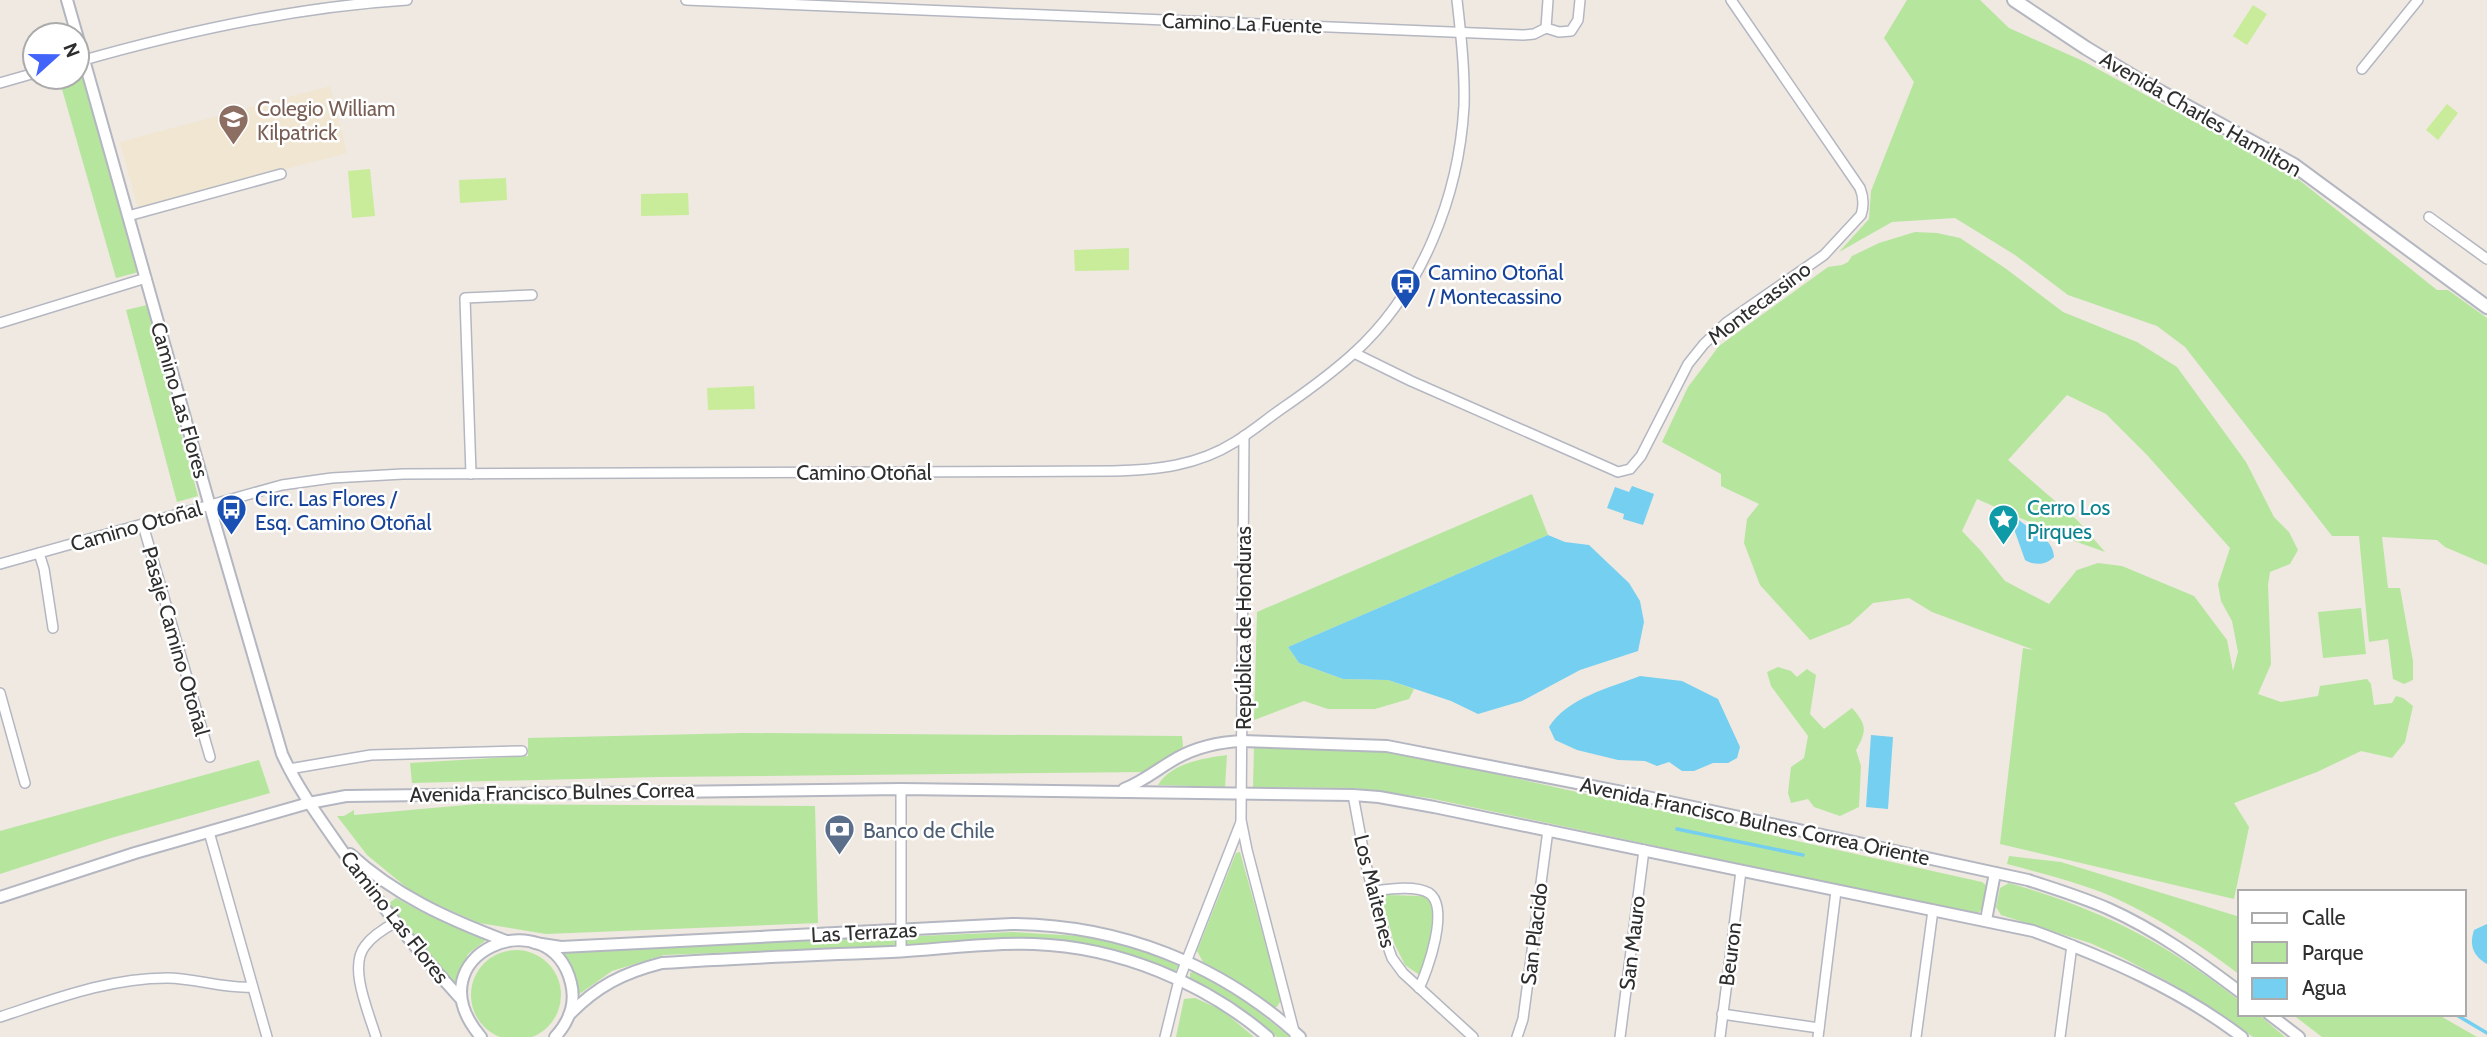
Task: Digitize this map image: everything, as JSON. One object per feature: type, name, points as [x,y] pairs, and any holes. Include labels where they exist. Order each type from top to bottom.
[{"type":"main road","name":"Avenida Charles Hamilton","points":[[2014,0],[2129,74],[2294,164],[2487,307]]},
{"type":"street","name":"Camino Las Flores","points":[[67,0],[73,21]]},
{"type":"street","points":[[91,58],[150,41],[228,24],[315,10],[407,0]]},
{"type":"street","name":"Camino La Fuente","points":[[686,0],[860,4],[1523,35],[1534,34],[1546,28],[1559,32],[1571,31],[1578,20],[1580,0]]},
{"type":"street","name":"Camino Otoñal","points":[[0,564],[143,525],[242,494],[308,480],[372,475],[1147,470],[1194,461],[1217,452],[1244,436],[1354,353],[1387,316],[1409,285],[1444,211],[1455,169],[1462,126],[1464,80],[1457,0]]},
{"type":"street","points":[[1546,28],[1548,0]]},
{"type":"street","name":"Montecassino","points":[[1354,353],[1411,382],[1618,472],[1630,469],[1646,447],[1689,364],[1704,344],[1726,323],[1824,255],[1861,215],[1863,209],[1860,188],[1731,0]]},
{"type":"street","points":[[2362,69],[2418,0]]},
{"type":"street","points":[[0,83],[21,77]]},
{"type":"street","name":"Camino Las Flores","points":[[89,91],[146,278],[275,736],[289,769],[309,803],[396,922],[461,999],[468,1021],[478,1035]]},
{"type":"street","points":[[128,216],[281,174]]},
{"type":"street","points":[[2429,217],[2487,259]]},
{"type":"street","points":[[0,323],[146,278]]},
{"type":"street","points":[[471,474],[465,298],[532,295]]},
{"type":"street","name":"República de Honduras","points":[[1244,436],[1241,820],[1296,1036]]},
{"type":"street","name":"Pasaje Camino Otoñal","points":[[143,525],[210,757]]},
{"type":"street","points":[[39,553],[53,628]]},
{"type":"street","points":[[0,693],[26,783]]},
{"type":"street","name":"Avenida Francisco Bulnes Correa","points":[[1119,792],[1191,751],[1219,743],[1242,741]]},
{"type":"street","name":"Avenida Francisco Bulnes Correa Oriente","points":[[1242,741],[1387,746],[1639,795],[1995,873],[2075,895],[2111,910],[2170,942],[2238,991]]},
{"type":"street","points":[[289,769],[370,755],[522,751]]},
{"type":"street","points":[[901,789],[901,951]]},
{"type":"street","name":"Avenida Francisco Bulnes Correa","points":[[0,897],[135,853],[309,803],[346,796],[901,789],[1242,795]]},
{"type":"street","points":[[1242,795],[1379,797],[1986,920],[2072,945],[2156,981],[2242,1037]]},
{"type":"street","name":"Los Maitenes","points":[[1353,795],[1373,891],[1392,958],[1403,973],[1473,1037]]},
{"type":"street","name":"República de Honduras","points":[[1165,1037],[1179,980],[1241,820]]},
{"type":"street","name":"San Placido","points":[[1517,1037],[1523,1019],[1548,830]]},
{"type":"street","points":[[209,832],[267,1037]]},
{"type":"street","name":"Camino Las Flores","points":[[331,834],[362,865],[415,903],[455,922],[506,941]]},
{"type":"street","name":"San Mauro","points":[[1620,1037],[1644,850]]},
{"type":"street","name":"Beuron","points":[[1720,1037],[1741,871]]},
{"type":"street","points":[[1986,920],[1995,873]]},
{"type":"street","points":[[1373,891],[1418,890],[1429,893],[1436,901],[1438,911],[1432,956],[1419,988]]},
{"type":"street","points":[[1722,1014],[1818,1033],[1836,891]]},
{"type":"street","points":[[1916,1037],[1933,910]]},
{"type":"street","points":[[376,1037],[358,973],[358,960],[366,944],[396,922]]},
{"type":"street","name":"Las Terrazas","points":[[506,941],[517,940],[561,947],[1012,924],[1083,929],[1147,945],[1188,962]]},
{"type":"street","points":[[1079,949],[1083,929]]},
{"type":"street","points":[[736,938],[737,958]]},
{"type":"street","points":[[461,999],[463,977],[474,958],[485,948],[506,941]]},
{"type":"street","points":[[535,943],[556,957],[566,971],[573,996],[569,1015]]},
{"type":"street","name":"Las Terrazas","points":[[555,1037],[569,1015],[598,988],[642,968],[662,963],[1012,944],[1079,949],[1125,959],[1179,980]]},
{"type":"street","points":[[2060,1037],[2072,945]]},
{"type":"street","name":"República de Honduras","points":[[1188,962],[1226,981],[1262,1005],[1296,1036]]},
{"type":"street","points":[[0,1017],[91,988],[131,981],[178,979],[237,988],[252,987]]},
{"type":"street","points":[[1179,980],[1219,1003],[1268,1037]]},
{"type":"street","points":[[2272,1016],[2300,1037]]},
{"type":"shaded area","name":"Colegio William Kilpatrick","points":[[330,86],[347,153],[138,208],[120,142]]},
{"type":"green space","points":[[1907,0],[1980,0],[2009,28],[2083,61],[2212,131],[2273,159],[2437,290],[2448,290],[2487,318],[2487,565],[2445,547],[2437,540],[2382,537],[2388,588],[2400,588],[2413,661],[2413,680],[2404,684],[2393,679],[2388,639],[2369,642],[2359,536],[2332,536],[2185,347],[2157,326],[2068,295],[2015,255],[1955,218],[1892,222],[1839,252],[1869,219],[1871,191],[1914,82],[1884,38]]},
{"type":"green space","points":[[2253,5],[2267,14],[2247,45],[2233,36]]},
{"type":"green space","points":[[63,91],[88,91],[139,272],[116,278]]},
{"type":"green space","points":[[2447,104],[2458,113],[2438,140],[2426,130]]},
{"type":"green space","points":[[370,169],[375,216],[352,218],[348,171]]},
{"type":"green space","points":[[506,178],[507,200],[460,203],[459,180]]},
{"type":"green space","points":[[688,193],[689,215],[641,216],[641,194]]},
{"type":"green space","points":[[1915,232],[1960,238],[2063,312],[2137,342],[2177,367],[2246,462],[2274,517],[2289,532],[2298,550],[2290,564],[2270,572],[2268,585],[2271,664],[2258,694],[2281,702],[2318,696],[2320,686],[2367,679],[2371,684],[2374,705],[2392,703],[2396,696],[2413,706],[2405,742],[2392,758],[2361,751],[2317,772],[2234,803],[2249,827],[2234,899],[2000,844],[2023,648],[2034,650],[1932,612],[1909,598],[1873,603],[1850,624],[1810,640],[1760,585],[1744,543],[1747,519],[1759,504],[1721,486],[1721,474],[1662,442],[1688,387],[1719,346],[1828,267],[1842,265],[1852,256],[1879,243]],"holes":[[[2067,395],[2106,414],[2147,455],[2230,548],[2218,584],[2221,601],[2232,621],[2238,652],[2233,671],[2227,640],[2194,596],[2122,566],[2098,563],[2077,570],[2049,604],[2005,581],[1962,531],[1977,499],[2105,552],[2078,521],[2008,460]]]},
{"type":"green space","points":[[1129,248],[1129,270],[1075,271],[1074,250]]},
{"type":"green space","points":[[147,305],[198,496],[177,502],[126,310]]},
{"type":"green space","points":[[754,386],[755,409],[708,410],[707,388]]},
{"type":"green space","points":[[1532,494],[1548,535],[1288,647],[1299,663],[1343,679],[1388,680],[1414,689],[1409,699],[1375,709],[1328,709],[1304,701],[1254,720],[1257,612]]},
{"type":"green space","points":[[2361,608],[2366,654],[2323,658],[2318,612]]},
{"type":"green space","points":[[1778,667],[1791,671],[1797,677],[1807,669],[1816,675],[1810,714],[1824,729],[1852,708],[1861,719],[1864,733],[1856,750],[1861,766],[1859,807],[1840,816],[1814,807],[1808,799],[1791,803],[1788,793],[1791,767],[1804,758],[1808,736],[1771,686],[1767,672]]},
{"type":"green space","points":[[744,733],[1182,736],[1183,747],[1147,772],[658,777],[412,783],[410,763],[528,756],[528,738]]},
{"type":"green space","points":[[1254,747],[1393,751],[1982,882],[1988,887],[1983,908],[1977,914],[1429,798],[1354,788],[1253,787]]},
{"type":"green space","points":[[1227,755],[1225,787],[1158,785],[1171,771],[1179,767],[1198,760]]},
{"type":"green space","points":[[259,760],[270,793],[111,838],[0,874],[0,831]]},
{"type":"green space","points":[[477,804],[815,806],[818,923],[546,934],[479,923],[417,896],[367,855],[337,816],[344,816],[354,810],[354,815]]},
{"type":"green space","points":[[1240,852],[1281,1000],[1277,1007],[1203,962],[1197,951],[1236,853]]},
{"type":"green space","points":[[2009,856],[2061,862],[2238,916],[2238,974],[2158,920],[2106,894],[2007,864]]},
{"type":"green space","points":[[2009,883],[2043,893],[2103,916],[2158,944],[2238,1000],[2238,1016],[2260,1016],[2285,1037],[2253,1037],[2169,982],[2121,957],[2090,943],[2001,915],[1996,907],[2000,888]]},
{"type":"green space","points":[[1387,895],[1422,896],[1430,899],[1430,938],[1421,976],[1405,965],[1394,943],[1382,899]]},
{"type":"green space","points":[[396,898],[486,940],[468,954],[455,983],[414,940],[389,903]]},
{"type":"green space","points":[[1013,932],[1096,937],[1151,953],[1179,966],[1175,971],[1095,946],[1069,941],[1012,938],[893,946],[664,955],[612,971],[578,995],[574,973],[563,955],[565,951]]},
{"type":"green space","points":[[507,951],[525,951],[541,958],[553,970],[560,986],[560,1004],[553,1020],[541,1032],[528,1038],[504,1038],[491,1032],[479,1020],[472,1004],[472,986],[479,970],[491,958]]},
{"type":"green space","points":[[1194,971],[1245,1001],[1290,1037],[1277,1037],[1227,999],[1190,980],[1190,973]]},
{"type":"green space","points":[[1195,998],[1222,1010],[1254,1037],[1176,1037],[1184,999]]},
{"type":"green space","points":[[2295,1016],[2440,1016],[2477,1037],[2322,1037]]},
{"type":"water","points":[[1632,486],[1654,494],[1643,525],[1623,519],[1624,514],[1607,508],[1615,487],[1629,492]]},
{"type":"water","points":[[2018,519],[2050,544],[2054,557],[2048,562],[2040,564],[2025,560],[2013,524]]},
{"type":"water","points":[[1548,535],[1565,542],[1589,545],[1629,583],[1640,601],[1644,622],[1638,651],[1580,670],[1522,701],[1478,714],[1451,701],[1388,680],[1343,679],[1299,663],[1288,647]]},
{"type":"water","points":[[1640,676],[1682,681],[1718,699],[1740,747],[1737,758],[1728,763],[1713,763],[1694,771],[1682,771],[1669,762],[1657,766],[1645,761],[1618,760],[1577,750],[1555,740],[1549,727],[1566,708],[1590,695]]},
{"type":"water","points":[[1871,735],[1893,737],[1888,809],[1866,807]]},
{"type":"water","points":[[2487,924],[2487,964],[2475,954],[2472,941],[2474,930]]},
{"type":"waterway","points":[[1677,829],[1803,855]]},
{"type":"waterway","points":[[2458,1016],[2487,1033]]},
{"type":"place","name":"Colegio William Kilpatrick","points":[[234,147]]},
{"type":"place","name":"Camino Otoñal / Montecassino","points":[[1405,311]]},
{"type":"place","name":"Circ. Las Flores / Esq. Camino Otoñal","points":[[232,537]]},
{"type":"place","name":"Cerro Los Pirques","points":[[2004,546]]},
{"type":"place","name":"Banco de Chile","points":[[840,857]]}]
